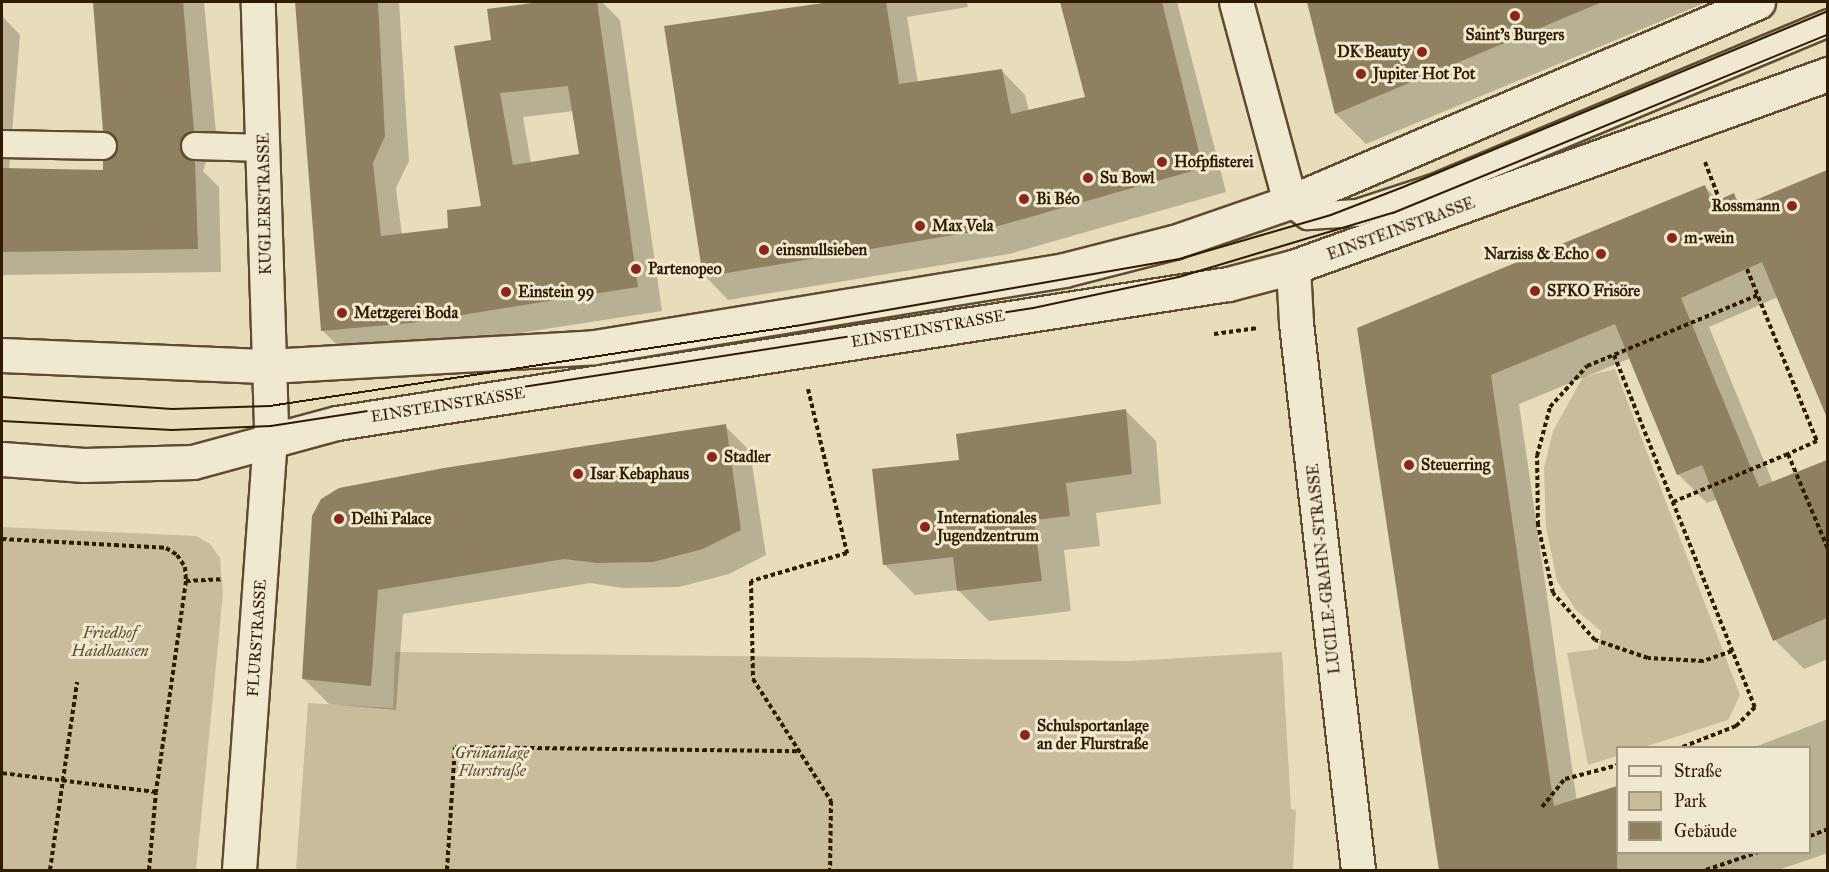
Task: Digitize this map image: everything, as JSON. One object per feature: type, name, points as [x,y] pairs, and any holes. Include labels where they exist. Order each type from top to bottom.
[{"type":"main road","name":"KUGLERSTRASSE","points":[[258,2],[270,406]]},
{"type":"main road","points":[[1236,2],[1290,202]]},
{"type":"main road","name":"EINSTEINSTRASSE","points":[[2,355],[269,366],[594,347],[978,286],[1064,270],[1174,242],[1290,202],[1758,2]]},
{"type":"main road","name":"EINSTEINSTRASSE","points":[[2,459],[84,465],[171,465],[359,420],[1228,284],[1293,267],[1827,74]]},
{"type":"main road","name":"LUCILE-GRAHN-STRASSE","points":[[1293,267],[1296,323],[1358,870]]},
{"type":"main road","name":"FLURSTRASSE","points":[[239,870],[270,441],[270,406]]},
{"type":"lane","points":[[1290,202],[1308,216],[1357,213],[1434,188],[1827,23]]},
{"type":"lane","points":[[2,144],[103,146]]},
{"type":"lane","points":[[195,146],[264,148]]},
{"type":"lane","points":[[1293,267],[1434,188]]},
{"type":"path","points":[[1673,502],[1817,441],[1747,269]]},
{"type":"path","points":[[1732,651],[1702,661],[1648,658],[1595,640],[1553,592],[1538,525],[1537,456],[1550,407],[1587,366],[1758,296]]},
{"type":"path","points":[[794,352],[810,394],[847,553],[751,581],[753,679],[831,801],[830,870]]},
{"type":"path","points":[[1614,355],[1755,707],[1736,726],[1683,746]]},
{"type":"path","points":[[1788,454],[1827,549]]},
{"type":"path","points":[[2,539],[166,548],[177,555],[185,567],[186,581],[156,792],[148,870]]},
{"type":"path","points":[[186,581],[224,579]]},
{"type":"path","points":[[50,870],[77,682]]},
{"type":"path","points":[[447,870],[454,747],[801,751]]},
{"type":"path","points":[[1542,807],[1565,779],[1616,765]]},
{"type":"path","points":[[2,773],[156,792]]},
{"type":"path","points":[[1811,835],[1827,829]]},
{"type":"path","points":[[1706,870],[1753,854]]},
{"type":"green space","points":[[1615,369],[1740,695],[1728,720],[1647,746],[1616,746],[1616,756],[1588,765],[1567,653],[1598,649],[1601,631],[1576,610],[1557,581],[1546,527],[1544,468],[1553,431],[1583,377]]},
{"type":"green space","name":"Friedhof Haidhausen","points":[[2,527],[196,536],[210,544],[220,558],[223,594],[196,870],[2,870]]},
{"type":"green space","name":"Grünanlage Flurstraße","points":[[395,652],[1130,661],[1282,652],[1291,809],[1296,810],[1293,870],[296,870],[308,703],[393,708]]},
{"type":"building","points":[[93,2],[183,2],[194,131],[183,138],[180,146],[187,158],[195,161],[198,249],[2,252],[2,168],[103,170],[103,161],[116,153],[116,138],[103,131]]},
{"type":"building","points":[[295,2],[378,2],[385,136],[373,163],[381,236],[448,228],[447,210],[481,206],[454,46],[491,40],[487,9],[540,2],[597,2],[638,287],[411,323],[321,331]],"holes":[[[568,86],[579,154],[513,165],[500,93]]]},
{"type":"building","points":[[830,2],[886,2],[899,84],[1002,69],[1011,114],[1085,97],[1060,2],[1162,2],[1203,168],[984,230],[703,277],[664,26]]},
{"type":"building","points":[[1307,2],[1602,2],[1335,114]]},
{"type":"building","points":[[1827,170],[1827,418],[1762,262],[1681,298],[1759,487],[1827,460],[1827,618],[1773,641],[1702,465],[1677,475],[1615,324],[1491,375],[1554,806],[1616,786],[1617,870],[1439,870],[1357,328],[1705,185],[1712,203],[1734,193],[1739,207]]},
{"type":"building","points":[[1126,409],[1132,474],[1066,483],[1070,516],[1034,520],[1042,581],[957,591],[953,557],[883,565],[872,469],[959,460],[956,434]]},
{"type":"building","points":[[726,424],[741,530],[703,549],[653,562],[597,563],[564,559],[378,590],[371,686],[302,679],[312,516],[321,499],[339,488],[444,468]]},
{"type":"tram line","points":[[2,397],[172,409],[270,406],[796,326],[1176,260],[1331,215],[1828,11]]},
{"type":"tram line","points":[[2,421],[172,430],[271,426],[1033,308],[1179,277],[1393,213],[1828,35]]},
{"type":"place","name":"Saint's Burgers","points":[[1515,16]]},
{"type":"place","name":"DK Beauty","points":[[1422,52]]},
{"type":"place","name":"Jupiter Hot Pot","points":[[1361,74]]},
{"type":"place","name":"Hofpfisterei","points":[[1162,162]]},
{"type":"place","name":"Su Bowl","points":[[1088,178]]},
{"type":"place","name":"Bi Béo","points":[[1024,199]]},
{"type":"place","name":"Rossmann","points":[[1792,206]]},
{"type":"place","name":"Max Vela","points":[[920,226]]},
{"type":"place","name":"m-wein","points":[[1672,238]]},
{"type":"place","name":"einsnullsieben","points":[[764,250]]},
{"type":"place","name":"Narziss & Echo","points":[[1601,254]]},
{"type":"place","name":"Partenopeo","points":[[636,269]]},
{"type":"place","name":"SFKO Frisöre","points":[[1535,291]]},
{"type":"place","name":"Einstein 99","points":[[506,292]]},
{"type":"place","name":"Metzgerei Boda","points":[[342,313]]},
{"type":"place","name":"Stadler","points":[[712,457]]},
{"type":"place","name":"Steuerring","points":[[1409,465]]},
{"type":"place","name":"Isar Kebaphaus","points":[[578,474]]},
{"type":"place","name":"Delhi Palace","points":[[339,519]]},
{"type":"place","name":"Internationales Jugendzentrum","points":[[925,527]]},
{"type":"place","name":"Schulsportanlage an der Flurstraße","points":[[1025,735]]}]
